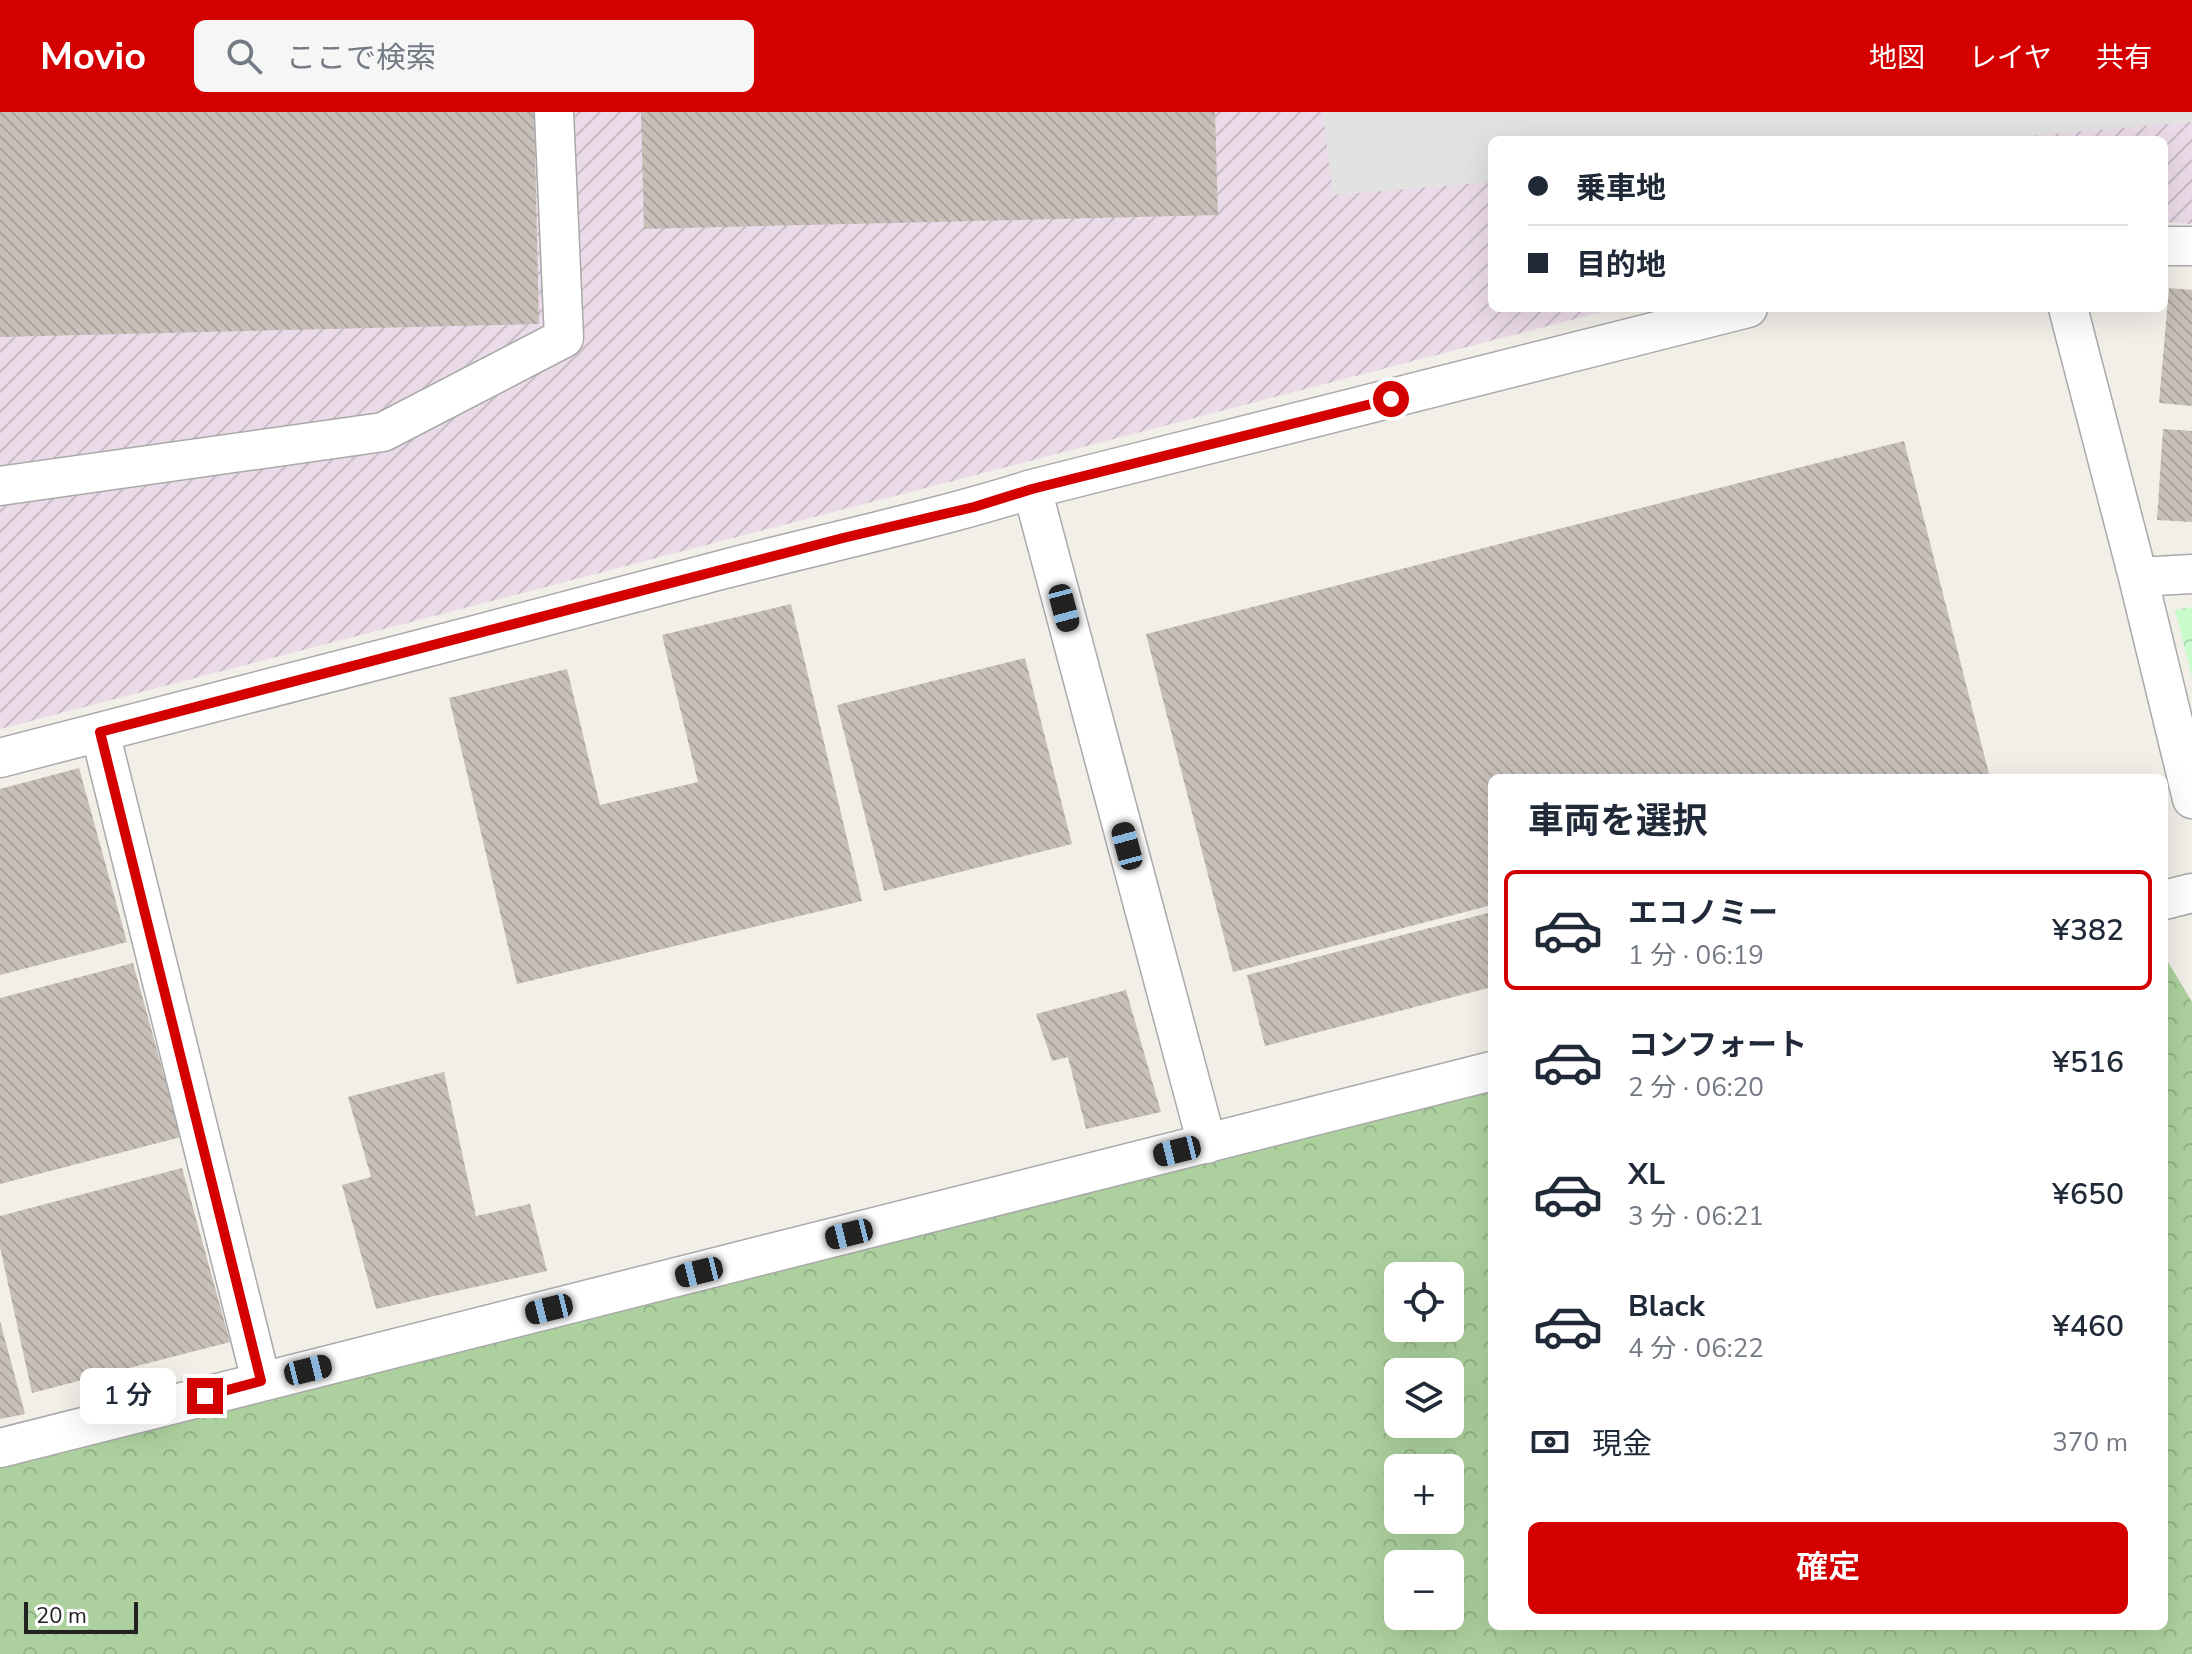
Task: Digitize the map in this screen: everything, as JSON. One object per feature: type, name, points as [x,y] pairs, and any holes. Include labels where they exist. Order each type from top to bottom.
[{"type":"street","points":[[0,486],[383,432],[564,338],[554,112]]},
{"type":"street","points":[[2168,246],[2192,246]]},
{"type":"street","points":[[0,758],[843,538],[974,507],[1032,489],[1732,312]]},
{"type":"street","points":[[2069,312],[2192,799]]},
{"type":"street","points":[[1032,489],[1207,1144]]},
{"type":"street","points":[[2138,577],[2192,574]]},
{"type":"street","points":[[100,732],[261,1381]]},
{"type":"street","points":[[2168,899],[2192,893]]},
{"type":"street","points":[[0,1448],[1488,1072]]},
{"type":"shaded area","points":[[0,112],[2192,112],[2192,224],[2168,222],[2168,136],[1488,136],[1488,312],[1602,312],[0,729]]},
{"type":"shaded area","points":[[1323,112],[2192,112],[2192,122],[2030,136],[1488,136],[1488,182],[1333,195]]},
{"type":"green space","points":[[2192,607],[2192,677],[2175,610]]},
{"type":"green space","points":[[2168,962],[2192,1002],[2192,1654],[0,1654],[0,1446],[1488,1072],[1488,1630],[2168,1630]]},
{"type":"building","points":[[0,112],[534,112],[539,324],[0,337]]},
{"type":"building","points":[[641,112],[1215,112],[1218,215],[644,229]]},
{"type":"building","points":[[2169,288],[2192,290],[2192,406],[2159,403]]},
{"type":"building","points":[[2163,429],[2192,431],[2192,522],[2157,520]]},
{"type":"building","points":[[1904,441],[1989,774],[1488,774],[1488,906],[1233,972],[1146,634]]},
{"type":"building","points":[[791,604],[862,901],[517,984],[449,698],[567,669],[600,805],[698,782],[662,635]]},
{"type":"building","points":[[1025,658],[1072,844],[884,891],[837,705]]},
{"type":"building","points":[[79,768],[127,942],[0,975],[0,789]]},
{"type":"building","points":[[1488,913],[1488,988],[1265,1046],[1247,975]]},
{"type":"building","points":[[133,963],[181,1137],[0,1184],[0,998]]},
{"type":"building","points":[[1126,990],[1161,1112],[1086,1129],[1068,1057],[1052,1061],[1036,1014]]},
{"type":"building","points":[[444,1072],[476,1216],[530,1204],[547,1271],[376,1309],[342,1185],[371,1177],[348,1097]]},
{"type":"building","points":[[182,1168],[230,1342],[32,1393],[0,1247],[0,1216]]},
{"type":"building","points":[[0,1321],[25,1414],[0,1419]]},
{"type":"route","points":[[205,1396],[261,1381],[100,732],[843,538],[974,507],[1032,489],[1391,399]]}]
